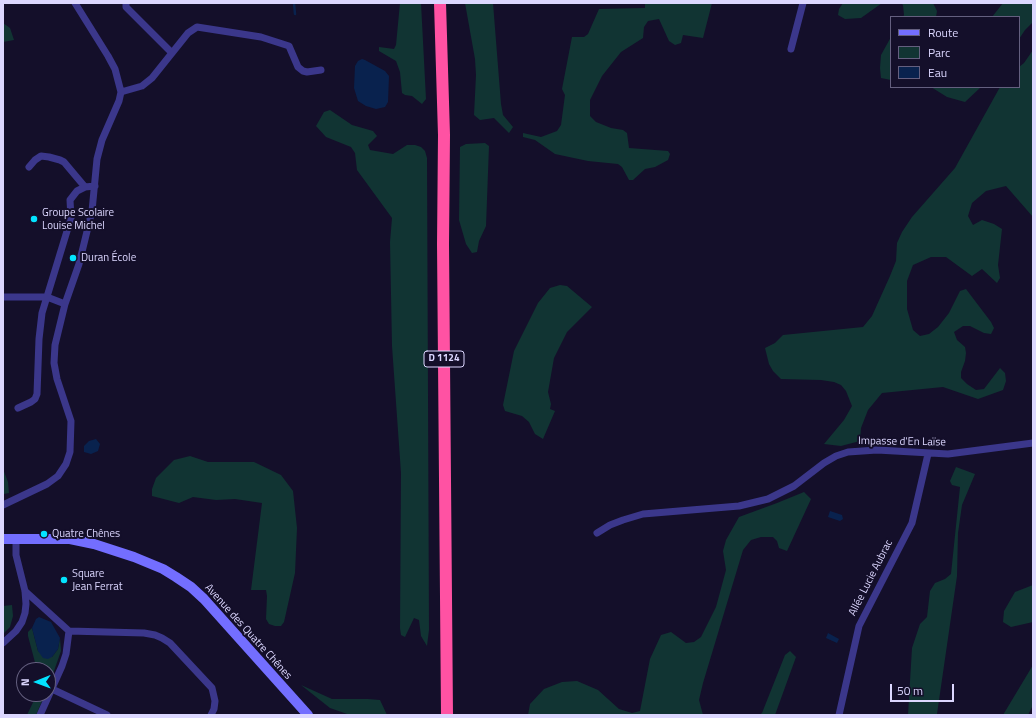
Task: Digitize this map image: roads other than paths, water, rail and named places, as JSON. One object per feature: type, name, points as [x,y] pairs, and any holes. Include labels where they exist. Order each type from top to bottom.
[{"type":"highway","name":"D 1124","points":[[440,3],[444,135],[443,244],[447,715]]},
{"type":"street","points":[[3,505],[47,484],[58,476],[66,464],[70,452],[71,420],[57,379],[54,363],[55,345],[65,304],[79,264],[92,211],[97,158],[102,140],[119,101],[121,92],[115,69],[75,3]]},
{"type":"street","points":[[126,3],[126,7],[172,52]]},
{"type":"street","points":[[791,49],[803,3]]},
{"type":"street","points":[[121,92],[146,83],[152,78],[188,33],[194,28],[201,27],[261,37],[289,46],[298,67],[303,71],[307,72],[322,70]]},
{"type":"street","points":[[29,167],[41,156],[60,160],[64,162],[85,188]]},
{"type":"street","points":[[18,408],[31,402],[35,399],[37,394],[39,339],[42,313],[71,218],[70,200],[77,191],[95,186]]},
{"type":"street","points":[[3,297],[47,297],[65,304]]},
{"type":"street","name":"Impasse d'En Laïse","points":[[597,533],[610,525],[643,514],[739,506],[768,499],[794,486],[824,463],[836,456],[848,452],[877,450],[948,454],[1033,443]]},
{"type":"street","name":"Allée Lucie Aubrac","points":[[839,715],[859,626],[912,523],[928,454]]},
{"type":"street","name":"Avenue des Quatre Chênes","points":[[3,539],[70,539],[94,544],[134,557],[163,569],[191,587],[204,599],[308,715]]},
{"type":"street","points":[[3,643],[16,631],[22,622],[25,613],[25,591],[16,555],[16,539]]},
{"type":"street","points":[[25,591],[69,632],[144,633],[155,635],[170,643],[212,688],[215,701],[214,709],[211,715]]},
{"type":"street","points":[[56,679],[64,660],[69,632]]},
{"type":"street","points":[[56,691],[103,714]]},
{"type":"street","points":[[40,715],[46,702]]},
{"type":"water","points":[[362,59],[385,71],[389,76],[388,102],[385,107],[376,109],[366,106],[358,101],[354,88],[355,66],[358,61]]},
{"type":"water","points":[[96,439],[100,444],[98,451],[91,454],[84,452],[84,446],[89,441]]},
{"type":"water","points":[[830,511],[842,515],[843,519],[840,521],[828,517]]},
{"type":"water","points":[[39,617],[51,622],[60,638],[58,649],[52,657],[48,659],[43,658],[38,651],[32,628],[36,619]]},
{"type":"water","points":[[828,633],[839,639],[837,643],[826,638]]},
{"type":"waterway","points":[[294,3],[295,14]]},
{"type":"place","name":"Groupe Scolaire Louise Michel","points":[[34,219]]},
{"type":"place","name":"Duran École","points":[[73,258]]},
{"type":"place","name":"Quatre Chênes","points":[[44,534]]},
{"type":"place","name":"Square Jean Ferrat","points":[[64,580]]}]
